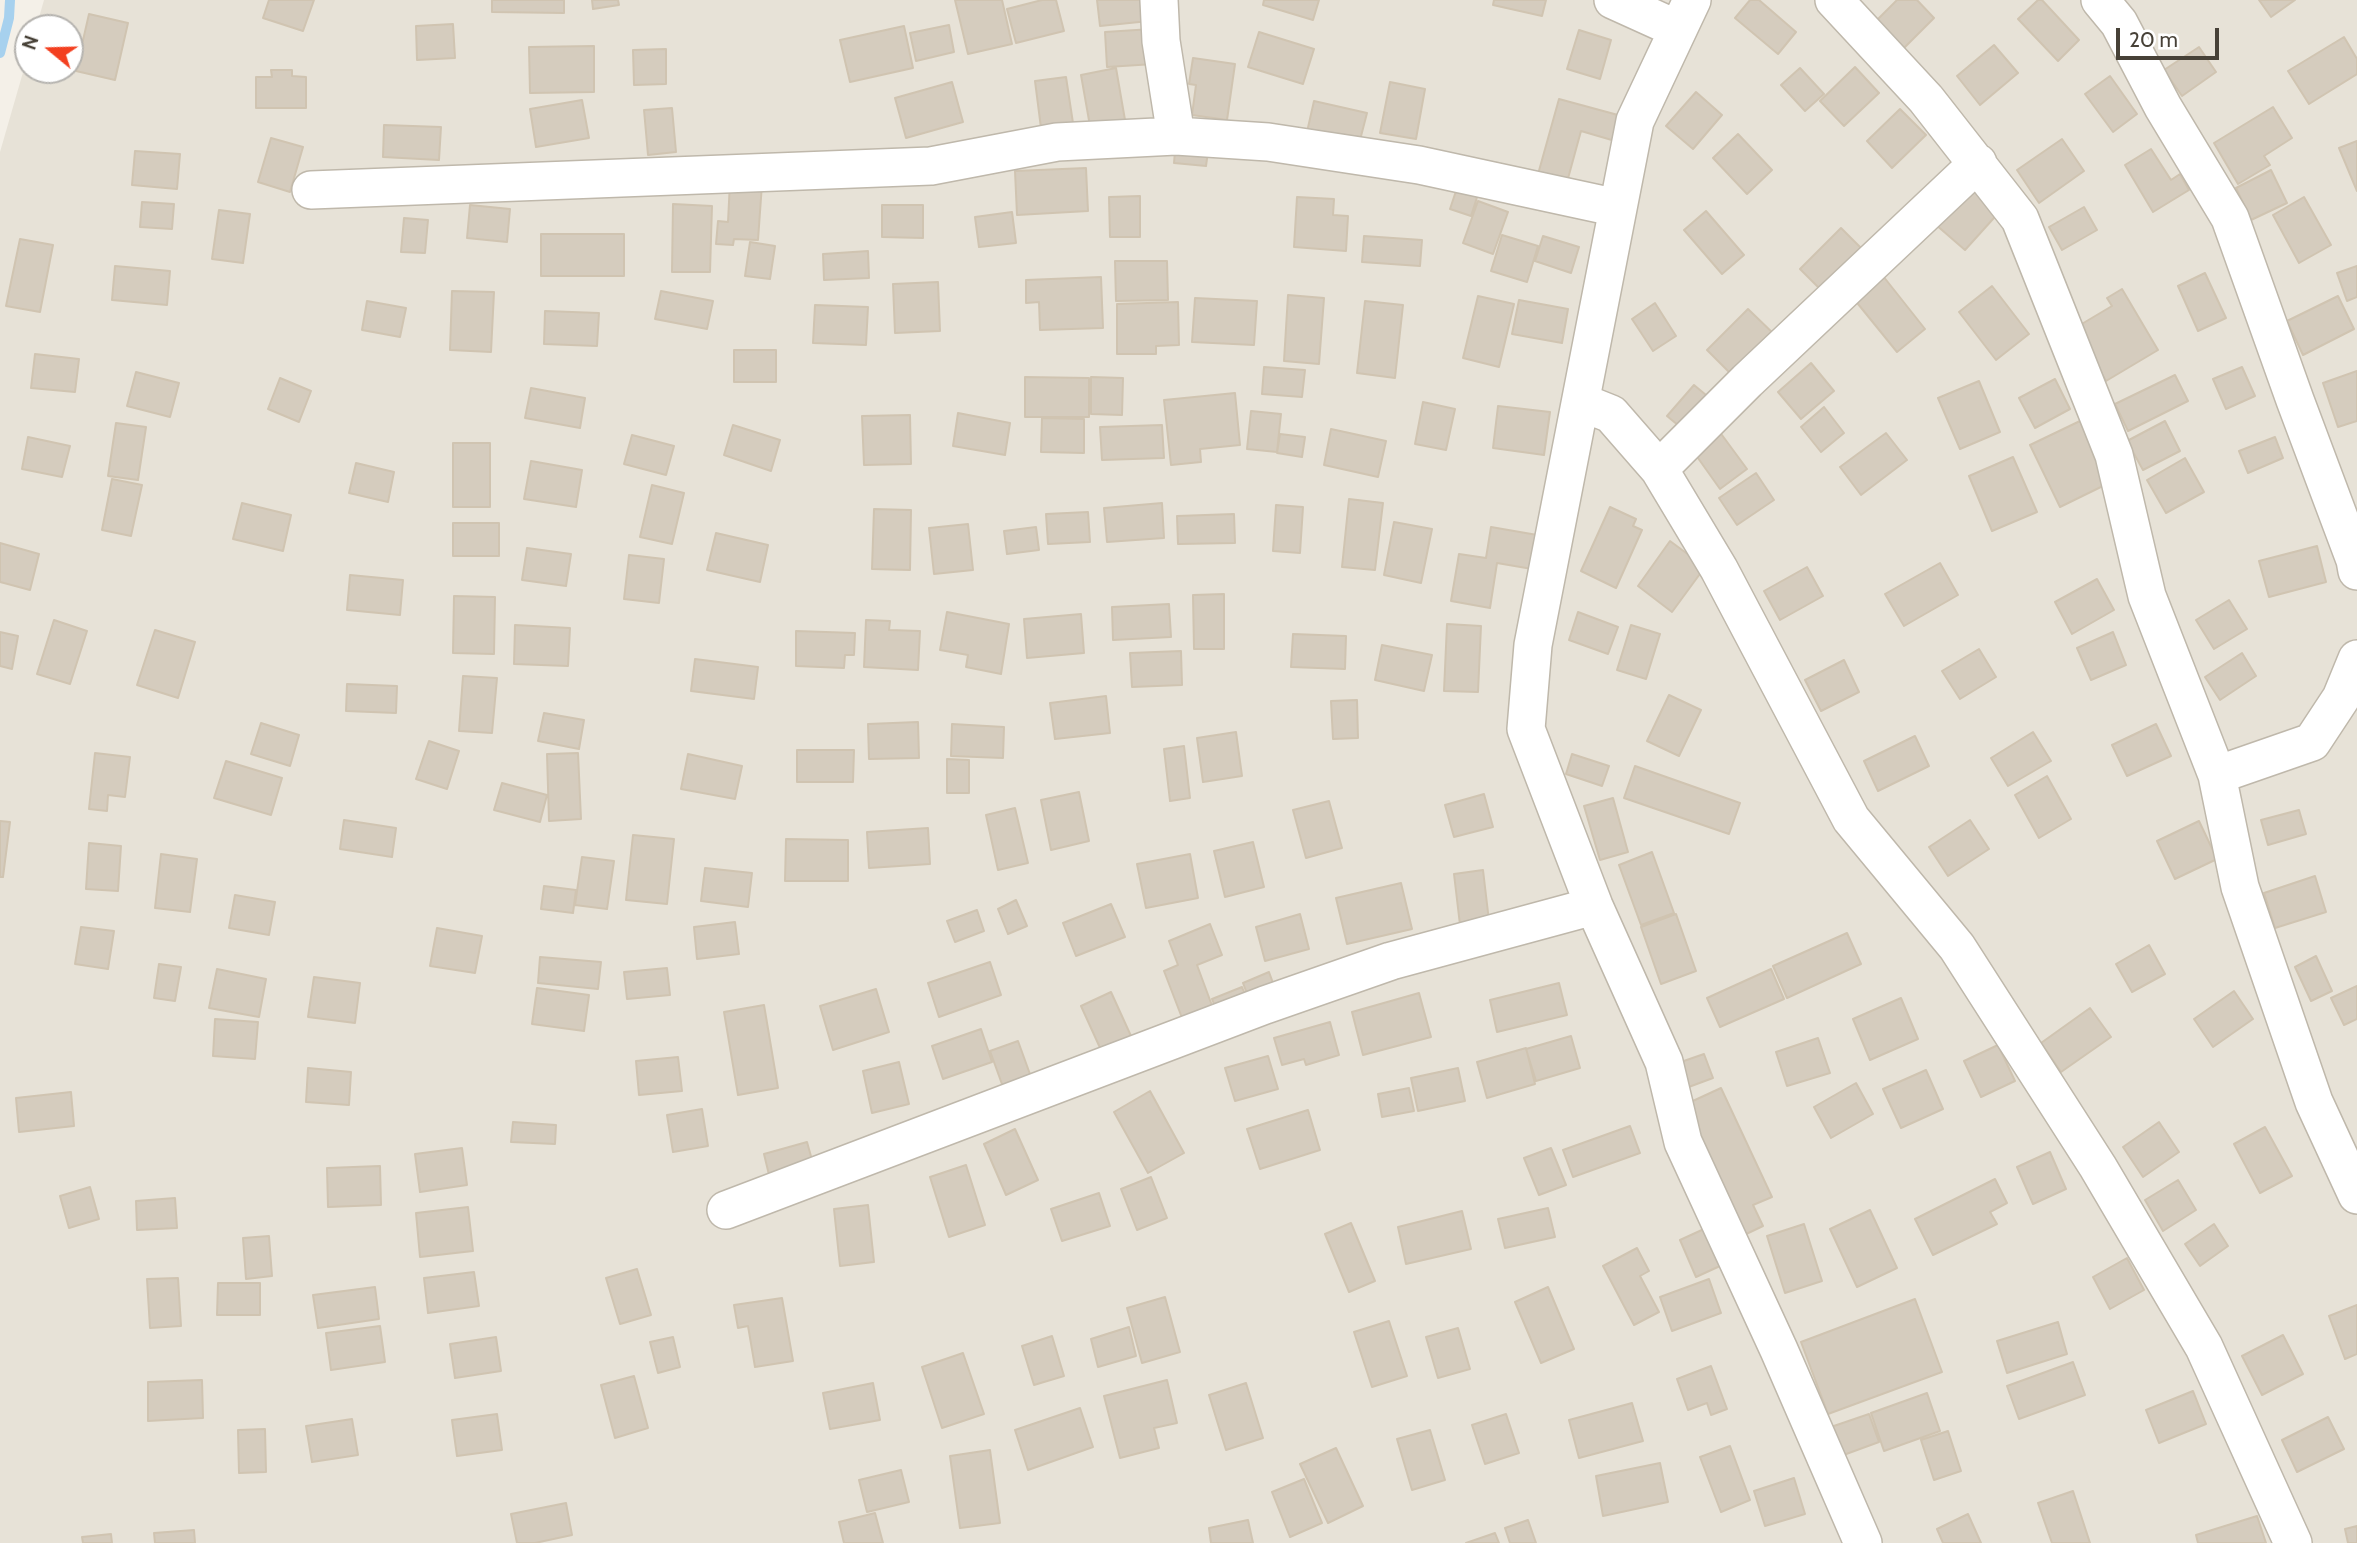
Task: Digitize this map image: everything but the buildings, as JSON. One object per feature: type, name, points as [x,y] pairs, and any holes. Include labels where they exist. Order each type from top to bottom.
[{"type":"street","points":[[1158,0],[1161,41],[1175,136]]},
{"type":"street","points":[[1613,0],[1685,14],[1635,121],[1533,645],[1526,729],[1594,905],[1664,1062],[1683,1142],[1779,1350],[1863,1543]]},
{"type":"street","points":[[1834,0],[1926,99],[2020,219],[2114,455],[2147,596],[2217,775],[2240,887],[2314,1102],[2357,1195]]},
{"type":"street","points":[[2100,0],[2119,23],[2163,107],[2230,218],[2357,571]]},
{"type":"street","points":[[311,190],[931,166],[1057,142],[1175,136],[1268,142],[1419,165],[1618,208]]},
{"type":"street","points":[[1659,470],[1746,381],[1978,163]]},
{"type":"street","points":[[1581,402],[1611,414],[1659,470],[1719,569],[1851,819],[1957,947],[2105,1179],[2204,1347],[2293,1543]]},
{"type":"street","points":[[2217,775],[2312,742],[2341,698],[2357,659]]},
{"type":"street","points":[[726,1210],[1265,1004],[1391,961],[1594,905]]},
{"type":"shaded area","points":[[44,0],[2357,0],[2357,1543],[0,1543],[0,152],[20,84],[84,84],[84,14],[40,14]]},
{"type":"waterway","points":[[0,53],[9,18],[10,0]]}]
